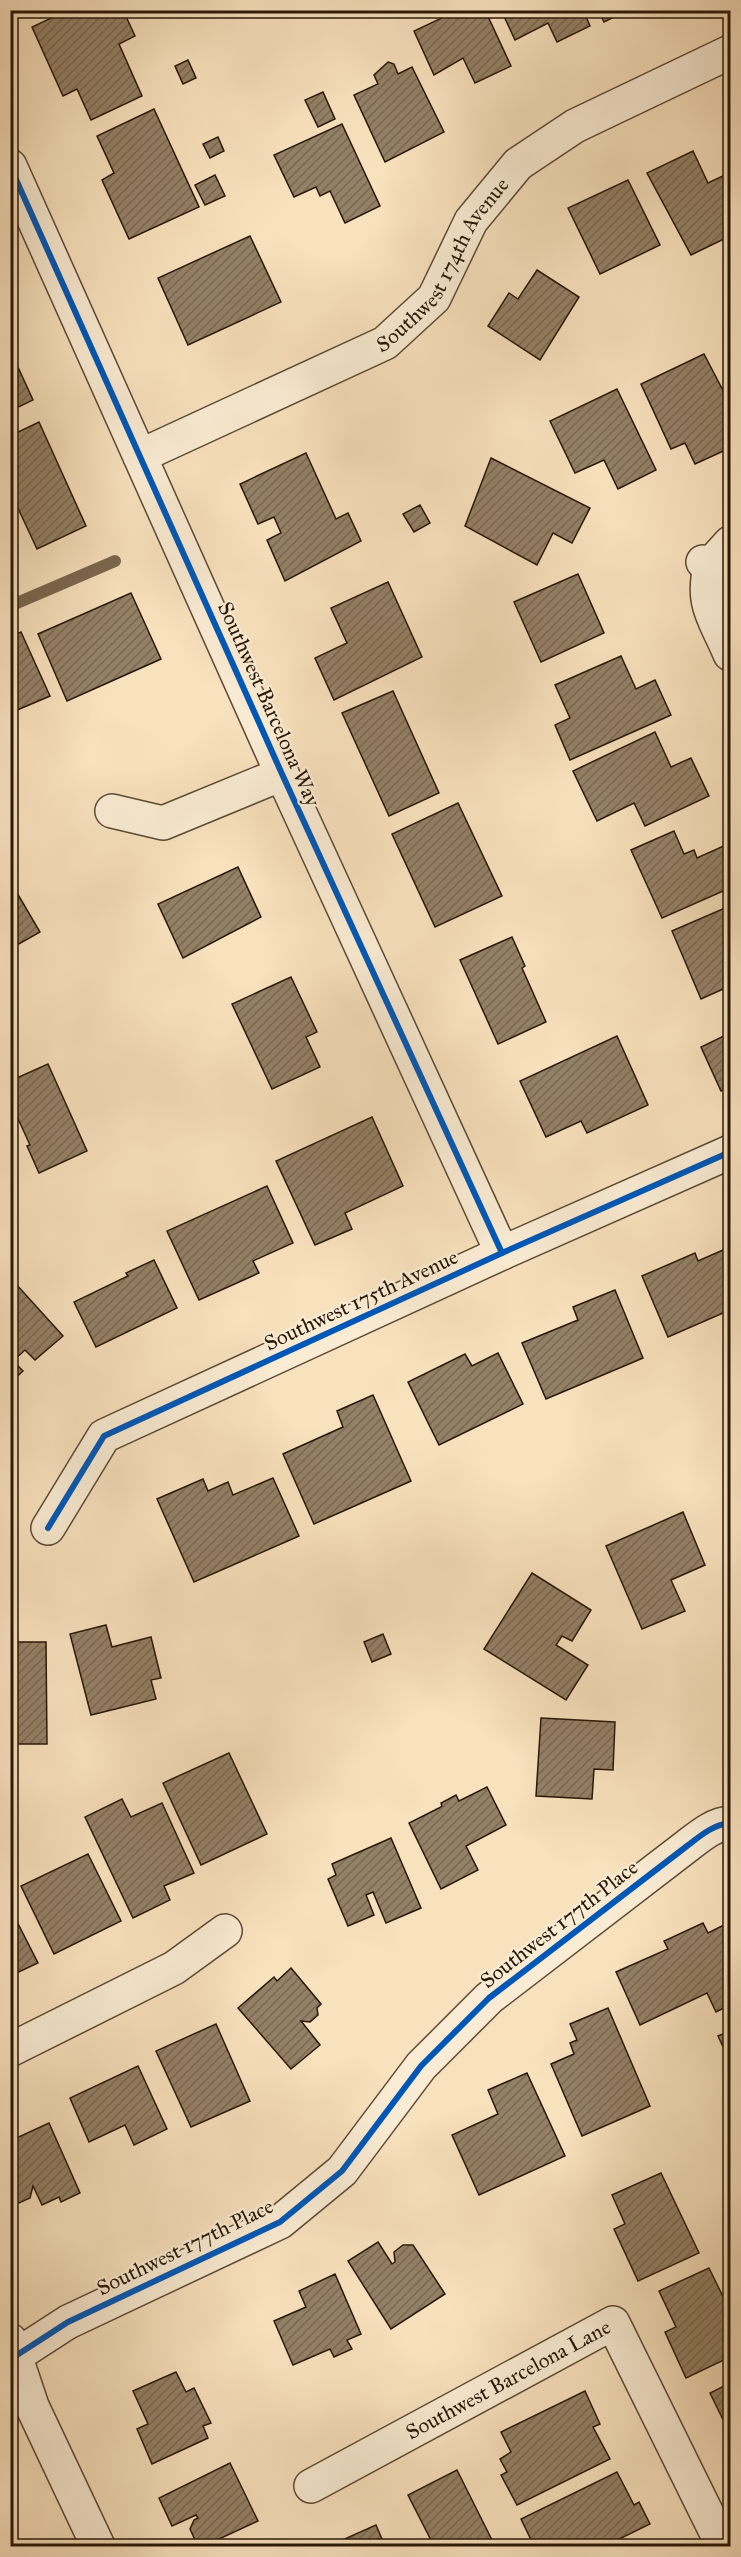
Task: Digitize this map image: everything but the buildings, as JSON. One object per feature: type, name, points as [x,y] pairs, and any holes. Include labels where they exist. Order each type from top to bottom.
[{"type":"street","name":"Southwest 174th Avenue","points":[[140,456],[385,343],[434,298],[471,221],[518,164],[575,126],[730,52]]},
{"type":"street","name":"Southwest Barcelona Way","points":[[10,166],[282,774],[502,1253]]},
{"type":"street","points":[[715,556],[705,584],[706,600],[730,654]]},
{"type":"street","points":[[112,811],[163,823],[282,774]]},
{"type":"street","name":"Southwest 175th Avenue","points":[[48,1528],[104,1436],[502,1253],[730,1152]]},
{"type":"street","name":"Southwest 177th Place","points":[[14,2348],[280,2222],[342,2171],[421,2066],[489,1998],[687,1845],[705,1833],[730,1822]]},
{"type":"street","points":[[10,2049],[174,1968],[225,1932]]},
{"type":"street","name":"Southwest Barcelona Lane","points":[[310,2486],[613,2323],[723,2547]]},
{"type":"street","points":[[14,2348],[32,2406],[98,2547]]},
{"type":"waterway","points":[[10,606],[115,561]]},
{"type":"cycle path","points":[[10,166],[282,774],[502,1253]]},
{"type":"cycle path","points":[[48,1528],[104,1436],[502,1253],[730,1152]]},
{"type":"cycle path","points":[[17,2355],[68,2322],[280,2222],[342,2171],[421,2066],[489,1998],[697,1838],[713,1828],[730,1823]]}]
